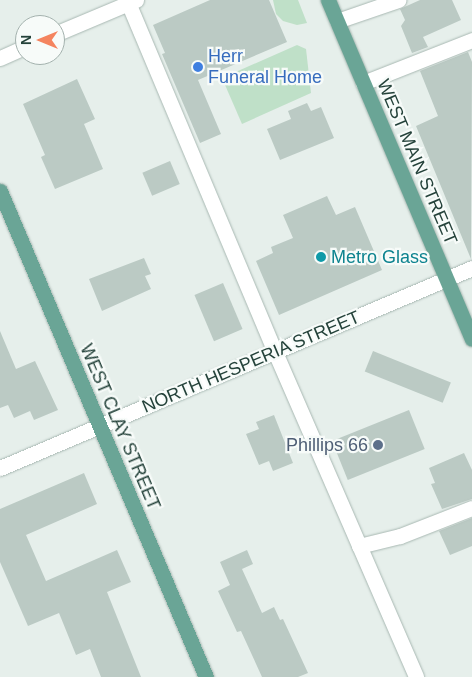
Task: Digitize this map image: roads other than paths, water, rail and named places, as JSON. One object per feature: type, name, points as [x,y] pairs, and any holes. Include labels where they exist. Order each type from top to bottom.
[{"type":"main road","name":"WEST MAIN STREET","points":[[328,0],[472,339]]},
{"type":"main road","name":"WEST CLAY STREET","points":[[0,191],[206,677]]},
{"type":"street","points":[[337,21],[398,0]]},
{"type":"street","points":[[65,30],[131,1],[275,352],[416,677]]},
{"type":"street","points":[[363,83],[472,40]]},
{"type":"street","points":[[0,58],[15,51]]},
{"type":"street","name":"NORTH HESPERIA STREET","points":[[0,468],[99,428],[472,268]]},
{"type":"street","points":[[359,546],[400,536],[472,508]]},
{"type":"place","name":"Herr Funeral Home","points":[[198,67]]},
{"type":"place","name":"Metro Glass","points":[[321,257]]},
{"type":"place","name":"Phillips 66","points":[[378,445]]}]
